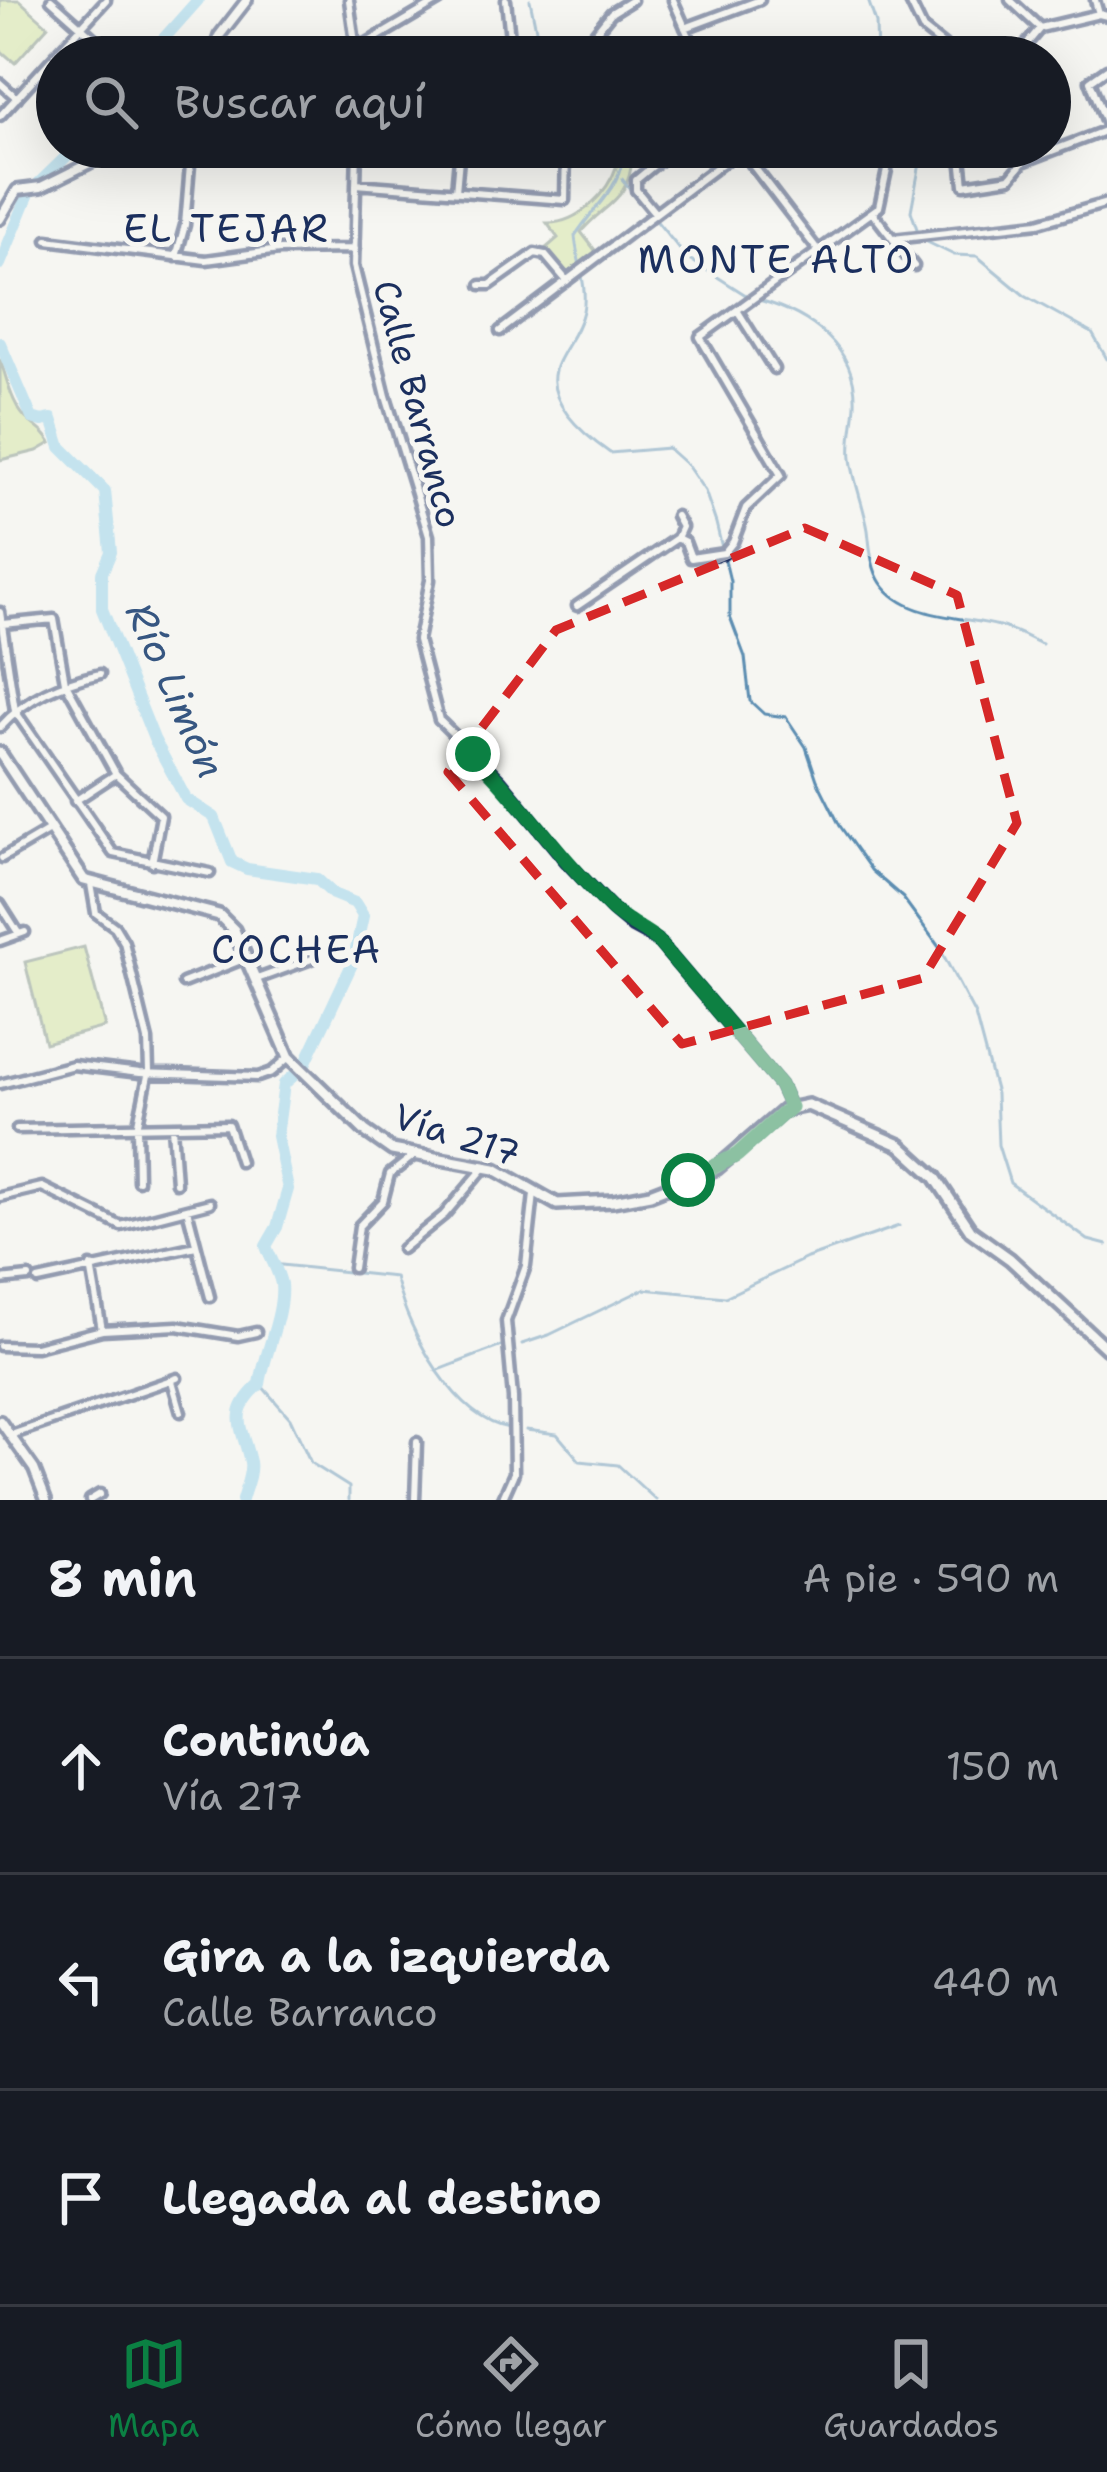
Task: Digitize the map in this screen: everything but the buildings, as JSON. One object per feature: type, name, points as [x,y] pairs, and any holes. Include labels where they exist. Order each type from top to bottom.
[{"type":"main road","points":[[0,753],[91,884]]},
{"type":"main road","name":"Vía 217","points":[[91,884],[219,915],[234,930],[289,1057],[379,1142],[392,1150],[485,1166],[557,1204],[650,1194],[717,1168],[790,1107]]},
{"type":"main road","points":[[790,1107],[820,1109],[900,1145],[934,1177],[960,1220],[1010,1259],[1107,1349]]},
{"type":"street","points":[[51,0],[91,36]]},
{"type":"street","points":[[73,36],[106,0]]},
{"type":"street","points":[[219,36],[247,0]]},
{"type":"street","points":[[350,0],[355,36]]},
{"type":"street","points":[[384,36],[440,0]]},
{"type":"street","points":[[506,0],[510,36]]},
{"type":"street","points":[[593,36],[611,13],[632,0]]},
{"type":"street","points":[[673,0],[689,36]]},
{"type":"street","points":[[686,28],[760,0]]},
{"type":"street","points":[[909,0],[923,28],[933,36]]},
{"type":"street","points":[[1010,0],[1040,28]]},
{"type":"street","points":[[1033,36],[1040,28],[1103,15],[1096,0]]},
{"type":"street","points":[[1071,143],[1107,128],[1090,81],[1107,69]]},
{"type":"street","points":[[0,116],[36,77]]},
{"type":"street","points":[[0,83],[17,98]]},
{"type":"street","points":[[0,219],[16,190],[41,187],[79,168]]},
{"type":"street","points":[[176,257],[190,168]]},
{"type":"street","name":"Calle Barranco","points":[[356,168],[358,283],[429,536],[430,580],[418,640],[439,720],[500,780],[580,877],[633,927],[657,940],[780,1085],[790,1107]]},
{"type":"street","points":[[456,190],[458,168]]},
{"type":"street","points":[[356,184],[565,200],[566,168]]},
{"type":"street","points":[[651,168],[636,180],[636,190],[655,213]]},
{"type":"street","points":[[500,331],[714,168]]},
{"type":"street","points":[[755,168],[818,250]]},
{"type":"street","points":[[677,538],[685,542],[691,558],[724,553],[746,508],[782,476],[700,337],[872,212],[883,201],[888,168]]},
{"type":"street","points":[[962,168],[964,185],[1010,178],[1019,168]]},
{"type":"street","points":[[893,239],[1038,223],[1107,203]]},
{"type":"street","points":[[872,212],[914,266]]},
{"type":"street","points":[[46,240],[206,260],[278,250],[355,250]]},
{"type":"street","points":[[481,285],[496,281],[535,253],[545,255],[567,281]]},
{"type":"street","points":[[737,310],[774,369]]},
{"type":"street","points":[[577,606],[677,538],[682,527],[676,515]]},
{"type":"street","points":[[0,612],[15,711],[115,855],[209,873]]},
{"type":"street","points":[[3,624],[54,619],[65,682],[116,774],[161,815],[152,863]]},
{"type":"street","points":[[0,727],[15,711],[65,682],[100,674]]},
{"type":"street","points":[[75,801],[116,774]]},
{"type":"street","points":[[2,858],[51,830]]},
{"type":"street","points":[[91,884],[96,913],[115,927],[124,942],[148,1040],[148,1071],[137,1128],[138,1181]]},
{"type":"street","points":[[0,904],[22,933],[0,941]]},
{"type":"street","points":[[183,983],[246,958]]},
{"type":"street","points":[[254,980],[312,959]]},
{"type":"street","points":[[0,1084],[74,1065],[264,1076],[289,1057]]},
{"type":"street","points":[[17,1129],[227,1125],[240,1162]]},
{"type":"street","points":[[172,1127],[176,1183]]},
{"type":"street","points":[[352,1268],[359,1226],[383,1201],[390,1174],[416,1154]]},
{"type":"street","points":[[402,1249],[444,1215],[485,1166]]},
{"type":"street","points":[[0,1196],[42,1186],[122,1226],[210,1203]]},
{"type":"street","points":[[502,1500],[514,1473],[506,1321],[526,1266],[534,1194]]},
{"type":"street","points":[[188,1209],[210,1297]]},
{"type":"street","points":[[0,1280],[33,1278],[196,1246]]},
{"type":"street","points":[[91,1266],[102,1330]]},
{"type":"street","points":[[0,1346],[35,1347],[102,1330],[177,1326],[238,1336],[256,1332]]},
{"type":"street","points":[[11,1436],[174,1379],[181,1412]]},
{"type":"street","points":[[0,1421],[34,1469],[46,1500]]},
{"type":"street","points":[[415,1500],[418,1442]]},
{"type":"street","points":[[91,1500],[100,1494]]},
{"type":"highlighted area","points":[[805,528],[957,595],[1017,823],[923,978],[682,1044],[448,772],[556,630]]},
{"type":"green space","points":[[0,0],[19,0],[48,26],[15,63],[0,50]]},
{"type":"green space","points":[[616,168],[631,168],[615,200],[581,232],[598,254],[568,276],[544,250],[558,238],[547,223],[580,212],[607,186]]},
{"type":"green space","points":[[0,359],[19,409],[51,443],[0,460]]},
{"type":"green space","points":[[84,947],[105,1027],[45,1043],[25,962]]},
{"type":"waterway","name":"Río Limón","points":[[166,36],[198,0]]},
{"type":"waterway","points":[[530,0],[537,36]]},
{"type":"waterway","points":[[868,0],[876,36]]},
{"type":"waterway","name":"Río Limón","points":[[35,187],[54,168]]},
{"type":"waterway","points":[[620,168],[575,236],[584,302],[579,325],[554,376],[559,402],[577,426],[610,453],[668,448],[705,491],[730,581],[730,617],[745,657],[750,701],[764,714],[786,717],[806,747],[840,826],[871,870],[903,898],[939,947],[975,1015],[996,1094],[998,1145],[1010,1183],[1088,1240],[1107,1245]]},
{"type":"waterway","points":[[918,232],[911,211],[919,168]]},
{"type":"waterway","points":[[622,179],[686,257],[749,297]]},
{"type":"waterway","name":"Río Limón","points":[[0,264],[30,191]]},
{"type":"waterway","points":[[925,241],[954,255],[977,256],[1025,296],[1092,333],[1107,359]]},
{"type":"waterway","points":[[759,300],[812,324],[848,366],[855,405],[851,459],[881,583],[891,595],[919,610],[999,626],[1042,644]]},
{"type":"waterway","name":"Río Limón","points":[[0,343],[32,418],[52,419],[61,447],[105,491],[111,552],[102,573],[102,609],[154,739],[186,799],[214,817],[232,862],[247,869],[317,879],[333,894],[355,903],[363,916],[353,962],[305,1064]]},
{"type":"waterway","name":"Río Limón","points":[[242,1500],[250,1467],[240,1412],[260,1384],[280,1308],[281,1284],[266,1246],[288,1189],[277,1136],[284,1084],[298,1072]]},
{"type":"waterway","points":[[522,1344],[644,1289],[725,1297],[807,1258],[899,1226]]},
{"type":"waterway","points":[[272,1264],[395,1277],[396,1282]]},
{"type":"waterway","points":[[397,1284],[437,1371],[470,1408],[509,1428]]},
{"type":"waterway","points":[[436,1371],[504,1345]]},
{"type":"waterway","points":[[260,1384],[290,1418],[311,1463],[349,1487],[349,1500]]},
{"type":"waterway","points":[[526,1430],[557,1434],[580,1461],[618,1465],[656,1500]]},
{"type":"district","name":"EL TEJAR","points":[[227,228]]},
{"type":"district","name":"MONTE ALTO","points":[[777,259]]},
{"type":"district","name":"COCHEA","points":[[297,949]]},
{"type":"route","points":[[473,754],[580,877],[633,927],[657,940],[780,1085],[790,1107],[737,1155],[688,1180]]}]
